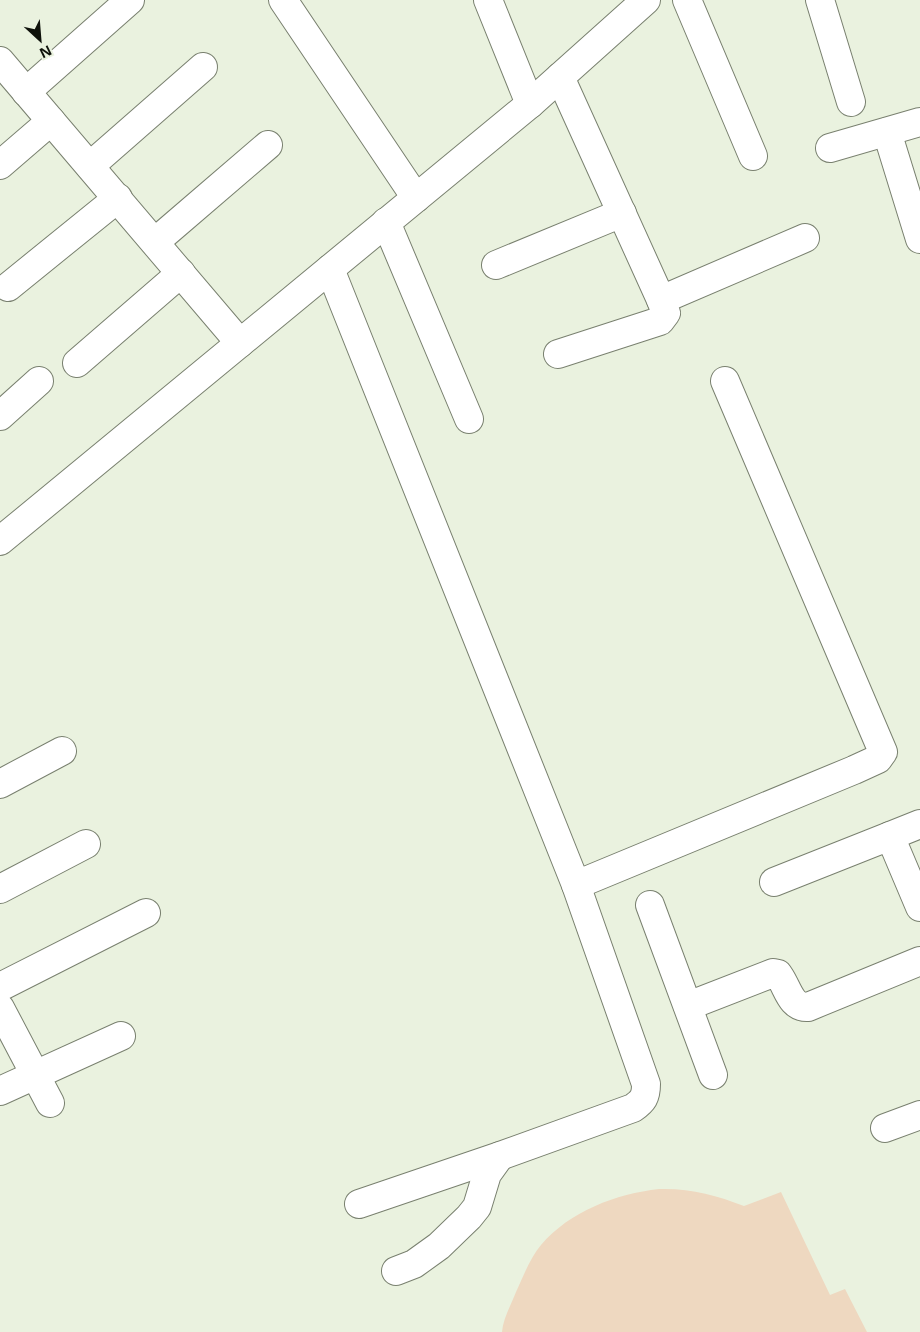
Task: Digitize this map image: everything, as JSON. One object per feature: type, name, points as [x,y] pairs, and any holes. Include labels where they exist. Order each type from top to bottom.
[{"type":"street","points":[[26,92],[130,0]]},
{"type":"street","points":[[283,0],[416,198]]},
{"type":"street","points":[[488,0],[530,104]]},
{"type":"street","points":[[0,541],[530,104],[646,0]]},
{"type":"street","points":[[687,0],[753,156]]},
{"type":"street","points":[[820,0],[851,102]]},
{"type":"street","points":[[0,61],[240,343]]},
{"type":"street","points":[[90,166],[203,67]]},
{"type":"street","points":[[558,354],[660,321],[666,313],[560,77]]},
{"type":"street","points":[[0,165],[51,121]]},
{"type":"street","points":[[830,148],[920,122]]},
{"type":"street","points":[[887,132],[920,239]]},
{"type":"street","points":[[155,242],[268,146]]},
{"type":"street","points":[[8,287],[118,198]]},
{"type":"street","points":[[496,265],[622,213]]},
{"type":"street","points":[[386,222],[469,419]]},
{"type":"street","points":[[661,300],[805,238]]},
{"type":"street","points":[[330,269],[576,885],[646,1084],[646,1094],[643,1101],[632,1108],[360,1204]]},
{"type":"street","points":[[78,363],[181,273]]},
{"type":"street","points":[[576,885],[854,770],[878,759],[883,752],[726,380]]},
{"type":"street","points":[[0,416],[39,381]]},
{"type":"street","points":[[0,784],[62,751]]},
{"type":"street","points":[[774,882],[920,824]]},
{"type":"street","points":[[890,836],[920,907]]},
{"type":"street","points":[[0,889],[86,844]]},
{"type":"street","points":[[650,906],[713,1074]]},
{"type":"street","points":[[0,987],[146,913]]},
{"type":"street","points":[[688,1006],[773,973],[778,974],[797,1006],[802,1008],[808,1007],[920,962]]},
{"type":"street","points":[[0,1008],[50,1103]]},
{"type":"street","points":[[0,1091],[121,1036]]},
{"type":"street","points":[[886,1128],[920,1115]]},
{"type":"street","points":[[396,1271],[414,1264],[439,1246],[469,1217],[477,1207],[487,1174],[500,1156]]},
{"type":"shaded area","points":[[659,1189],[703,1193],[744,1206],[781,1192],[830,1295],[845,1289],[867,1332],[502,1332],[508,1312],[530,1262],[537,1250],[553,1233],[595,1206],[626,1195]]}]
